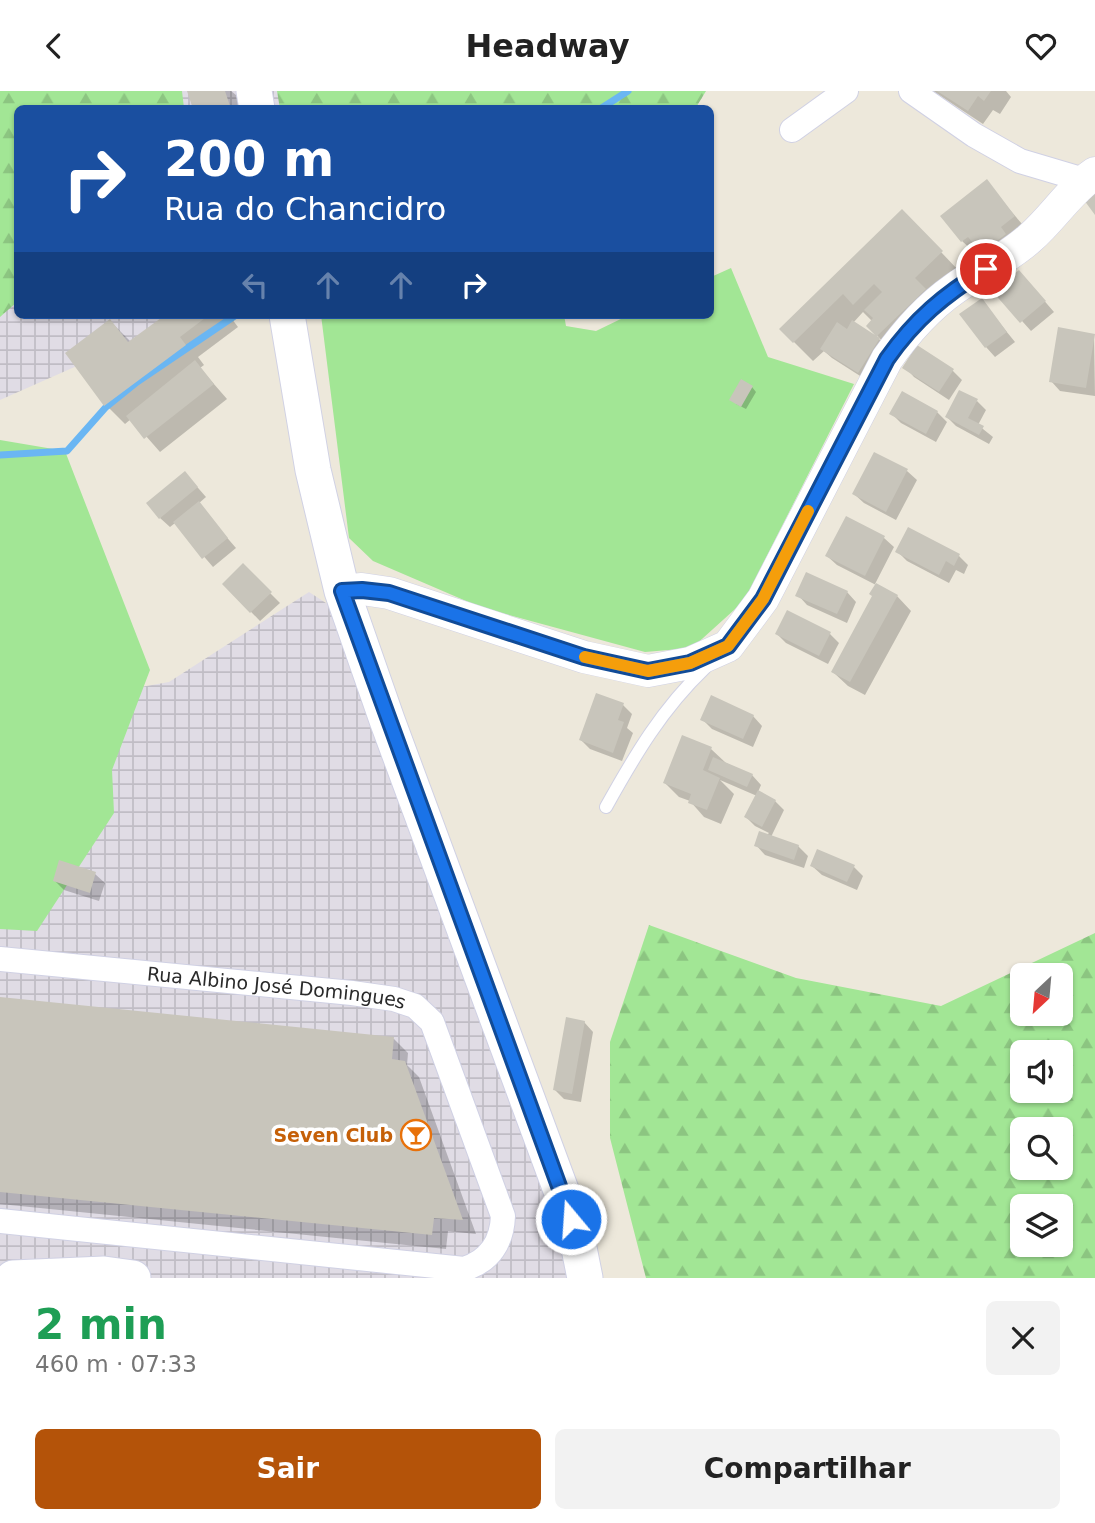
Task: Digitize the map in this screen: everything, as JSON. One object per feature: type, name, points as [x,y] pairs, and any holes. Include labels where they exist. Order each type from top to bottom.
[{"type":"main road","points":[[288,319],[313,470],[342,591],[565,1201],[577,1238],[585,1278]]},
{"type":"main road","points":[[562,1278],[577,1238]]},
{"type":"main road","points":[[13,1278],[104,1274],[133,1278]]},
{"type":"street","points":[[792,130],[846,91]]},
{"type":"street","points":[[911,91],[974,135],[1020,161],[1089,177]]},
{"type":"street","points":[[342,591],[389,593],[584,657],[648,671],[690,663],[728,646],[763,599],[887,359],[907,330],[953,289],[1002,260],[1030,239],[1089,177]]},
{"type":"street","name":"Rua Albino José Domingues","points":[[0,959],[352,993],[394,999],[415,1006],[432,1022],[503,1216],[497,1245],[477,1265],[464,1269],[0,1221]]},
{"type":"lane","points":[[606,807],[663,713],[681,690],[728,646]]},
{"type":"shaded area","points":[[0,91],[706,91],[697,105],[14,105],[14,319],[183,319],[0,400]]},
{"type":"shaded area","points":[[309,592],[363,627],[581,1278],[0,1278],[0,712],[169,682]]},
{"type":"green space","points":[[0,91],[182,91],[184,105],[14,105],[14,305],[0,317]]},
{"type":"green space","points":[[277,91],[706,91],[697,105],[279,105]]},
{"type":"green space","points":[[731,268],[768,357],[854,384],[744,601],[692,648],[645,652],[480,607],[373,561],[349,538],[322,319],[565,319],[566,326],[596,331],[621,319],[714,319],[714,276]]},
{"type":"green space","points":[[0,440],[65,451],[150,670],[112,770],[114,813],[37,931],[0,929]]},
{"type":"green space","points":[[649,925],[796,978],[941,1006],[1010,973],[1010,1026],[1073,1026],[1073,963],[1032,963],[1095,933],[1095,1278],[646,1278],[610,1138],[610,1042]]},
{"type":"building","points":[[187,91],[225,91],[230,105],[192,105]]},
{"type":"building","points":[[937,91],[991,91],[984,101],[978,96],[968,111]]},
{"type":"building","points":[[987,179],[1015,216],[1001,227],[1006,234],[981,253],[968,237],[961,242],[940,216]]},
{"type":"building","points":[[1095,193],[1095,215],[1084,200]]},
{"type":"building","points":[[902,209],[943,251],[915,278],[926,289],[877,336],[880,338],[858,373],[820,349],[837,322],[847,329],[852,320],[875,335],[866,326],[873,318],[864,310],[882,292],[874,284],[853,305],[843,294],[793,343],[779,329]]},
{"type":"building","points":[[1019,270],[1046,301],[1020,323],[993,292]]},
{"type":"building","points":[[982,298],[1007,332],[985,348],[959,314]]},
{"type":"building","points":[[110,319],[128,342],[160,319],[204,319],[180,337],[186,345],[104,406],[65,353]]},
{"type":"building","points":[[1058,327],[1095,334],[1086,388],[1049,382]]},
{"type":"building","points":[[917,345],[954,369],[939,392],[902,368]]},
{"type":"building","points":[[195,360],[214,384],[144,439],[126,416]]},
{"type":"building","points":[[741,379],[753,386],[741,407],[729,400]]},
{"type":"building","points":[[959,390],[978,399],[968,418],[984,426],[979,435],[945,417]]},
{"type":"building","points":[[902,391],[938,411],[926,434],[889,414]]},
{"type":"building","points":[[874,452],[908,469],[886,512],[852,494]]},
{"type":"building","points":[[185,471],[198,487],[159,519],[146,503]]},
{"type":"building","points":[[199,501],[228,538],[202,559],[173,522]]},
{"type":"building","points":[[846,516],[885,536],[865,576],[825,556]]},
{"type":"building","points":[[908,527],[960,554],[954,566],[946,561],[939,575],[895,552]]},
{"type":"building","points":[[243,563],[272,592],[250,613],[222,584]]},
{"type":"building","points":[[806,572],[848,591],[837,614],[795,596]]},
{"type":"building","points":[[876,583],[898,595],[850,682],[831,672],[872,596],[869,594]]},
{"type":"building","points":[[787,610],[831,632],[819,656],[775,634]]},
{"type":"building","points":[[596,693],[624,703],[618,720],[624,722],[613,753],[579,740]]},
{"type":"building","points":[[711,695],[754,715],[743,739],[700,720]]},
{"type":"building","points":[[682,735],[712,747],[703,770],[720,778],[707,810],[688,803],[691,794],[663,783]]},
{"type":"building","points":[[713,757],[753,774],[747,787],[708,770]]},
{"type":"building","points":[[758,790],[776,800],[762,827],[744,817]]},
{"type":"building","points":[[759,831],[799,845],[794,860],[754,846]]},
{"type":"building","points":[[817,849],[855,865],[847,882],[810,866]]},
{"type":"building","points":[[59,860],[96,872],[90,893],[53,881]]},
{"type":"building","points":[[0,997],[394,1037],[392,1059],[405,1061],[463,1220],[434,1218],[432,1235],[0,1192]]},
{"type":"building","points":[[566,1017],[585,1021],[572,1094],[553,1090]]},
{"type":"waterway","points":[[606,105],[628,91]]},
{"type":"waterway","points":[[0,455],[67,451],[106,407],[137,382],[230,319]]},
{"type":"slow traffic","points":[[585,657],[648,671],[690,663],[728,646],[763,599],[808,511]]},
{"type":"place","name":"Seven Club","points":[[416,1135]]},
{"type":"route","points":[[571,1219],[342,591],[389,593],[584,657],[648,671],[690,663],[728,646],[763,599],[887,359],[907,330],[928,310],[953,289],[986,269]]}]
